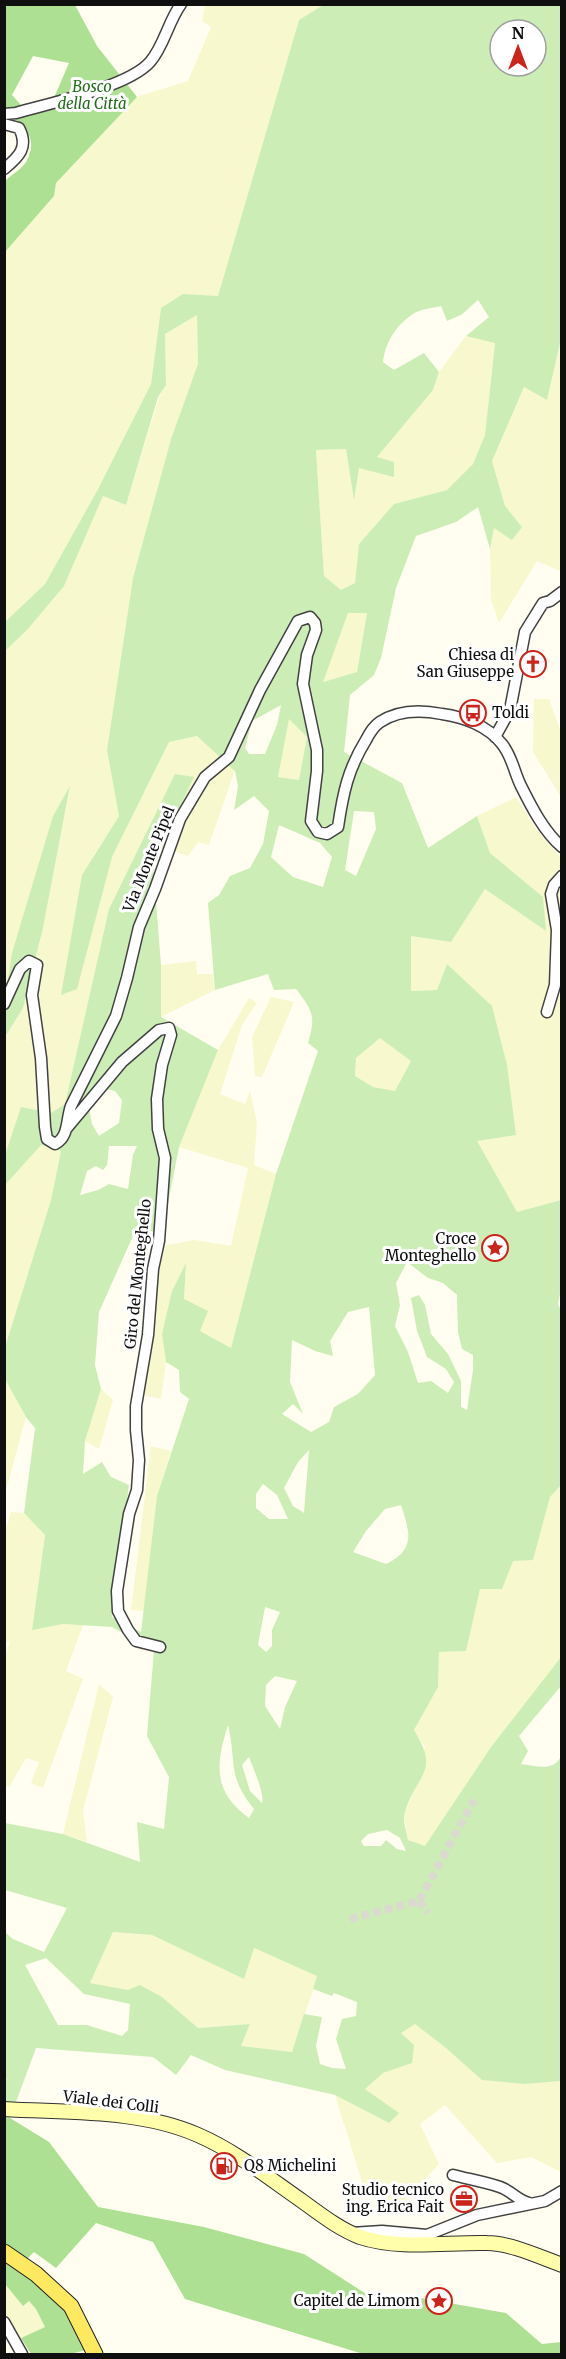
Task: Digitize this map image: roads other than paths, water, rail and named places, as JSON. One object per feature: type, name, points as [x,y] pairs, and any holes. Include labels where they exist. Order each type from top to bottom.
[{"type":"main road","name":"Viale dei Colli","points":[[4,2109],[90,2114],[155,2122],[199,2135],[242,2160],[350,2233]]},
{"type":"main road","points":[[350,2233],[363,2238],[415,2245],[490,2243],[561,2265]]},
{"type":"main road","points":[[4,2252],[44,2281],[71,2306],[95,2355]]},
{"type":"street","points":[[4,114],[16,113],[95,90],[133,75],[151,61],[181,4]]},
{"type":"street","points":[[4,124],[19,128],[24,142],[22,154],[4,169]]},
{"type":"street","points":[[561,592],[550,601],[543,603],[525,632],[510,710],[495,737],[510,756],[521,786],[550,837],[561,847]]},
{"type":"street","name":"Via Monte Pipel","points":[[66,1129],[71,1106],[116,1016],[128,978],[139,927],[180,819],[205,777],[229,757],[260,690],[298,621],[310,617],[315,623],[316,630],[307,655],[303,684],[316,750],[317,771],[311,820],[318,832],[327,834],[338,827],[348,772],[379,722],[407,712],[427,711],[464,718],[495,737]]},
{"type":"street","points":[[547,1012],[555,985],[557,936],[551,894],[561,876]]},
{"type":"street","points":[[4,1004],[20,969],[29,960],[37,965],[32,995],[41,1058],[47,1139],[55,1144],[61,1141],[66,1129]]},
{"type":"street","name":"Giro del Monteghello","points":[[66,1129],[122,1062],[159,1030],[168,1028],[171,1035],[162,1065],[157,1100],[158,1130],[165,1158],[159,1241],[153,1269],[148,1335],[136,1406],[139,1460],[137,1490],[129,1514],[117,1591],[118,1611],[136,1641],[160,1647]]},
{"type":"street","points":[[453,2175],[499,2187],[511,2192],[519,2201],[532,2204]]},
{"type":"street","points":[[350,2233],[382,2231],[427,2235],[477,2215],[545,2201],[561,2191]]},
{"type":"street","points":[[4,2322],[22,2355]]},
{"type":"tunnel","points":[[350,1919],[419,1901],[474,1800]]},
{"type":"tunnel","points":[[419,1901],[428,1913]]},
{"type":"place","name":"Chiesa di San Giuseppe","points":[[533,664]]},
{"type":"place","name":"Toldi","points":[[473,713]]},
{"type":"place","name":"Croce Monteghello","points":[[495,1248]]},
{"type":"place","name":"Q8 Michelini","points":[[224,2166]]},
{"type":"place","name":"Studio tecnico ing. Erica Fait","points":[[464,2199]]},
{"type":"place","name":"Capitel de Limom","points":[[439,2301]]},
{"type":"park label","name":"Bosco della Città","points":[[92,96]]}]
